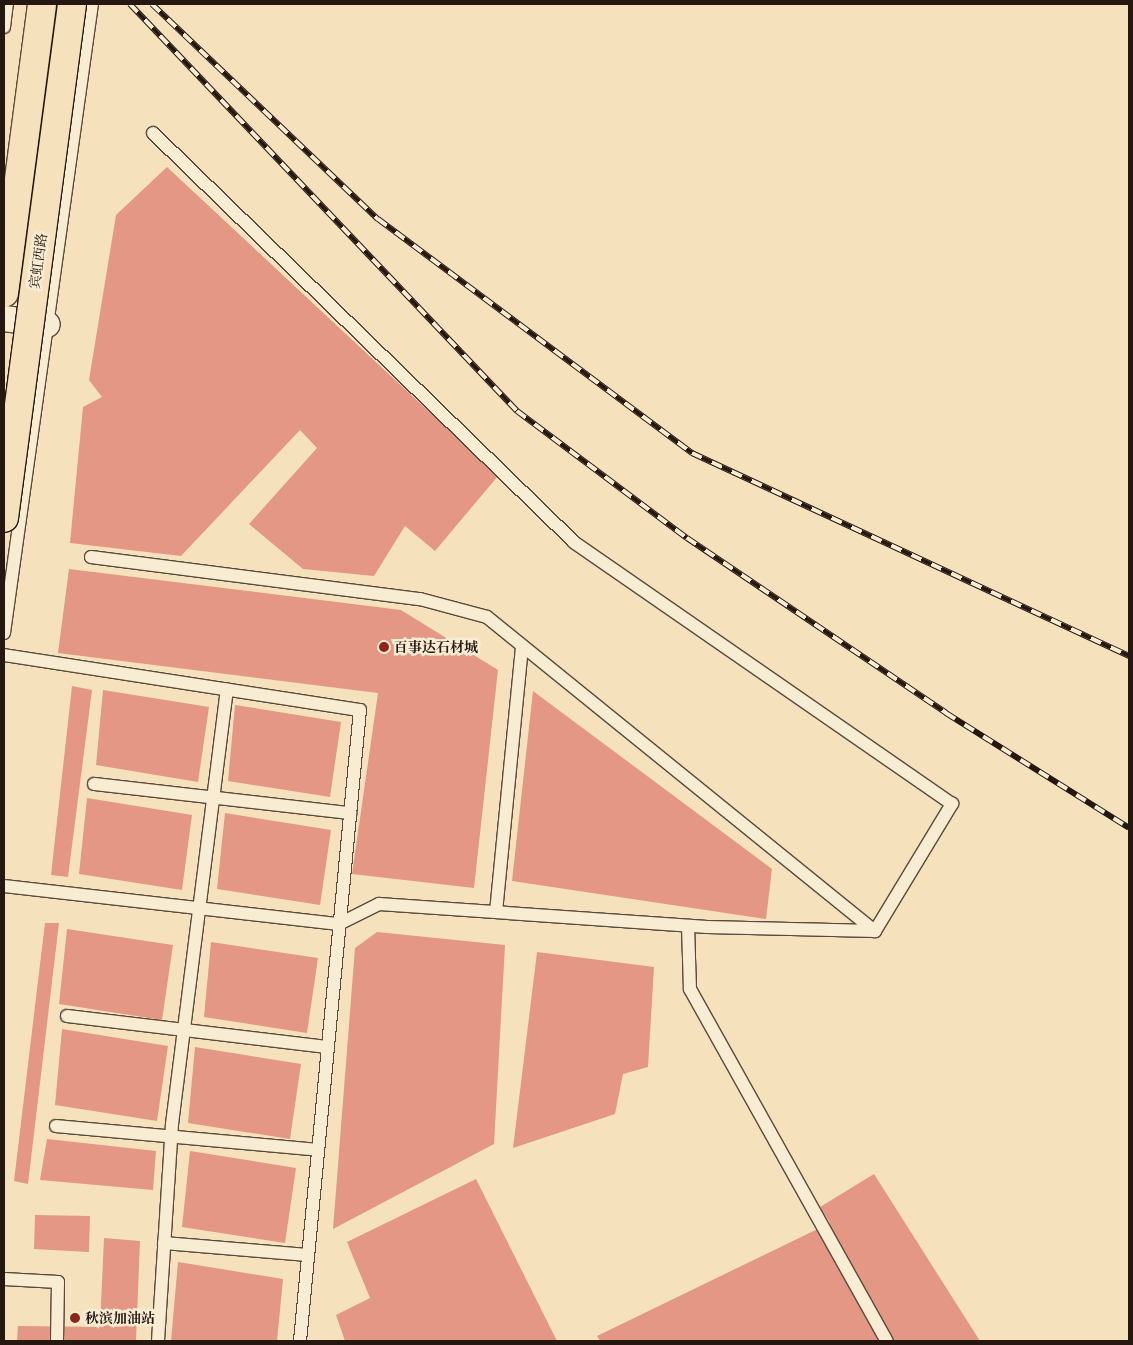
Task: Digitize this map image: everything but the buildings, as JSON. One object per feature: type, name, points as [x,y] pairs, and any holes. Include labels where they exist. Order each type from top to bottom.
[{"type":"main road","points":[[4,293],[42,4]]},
{"type":"main road","name":"宾虹西路","points":[[4,518],[72,4]]},
{"type":"street","points":[[4,318],[47,324]]},
{"type":"lane","points":[[4,27],[7,4]]},
{"type":"lane","points":[[4,632],[92,4]]},
{"type":"lane","points":[[154,133],[574,542],[952,804],[875,931]]},
{"type":"lane","points":[[91,557],[420,599],[486,617],[875,931]]},
{"type":"lane","points":[[496,912],[522,646]]},
{"type":"lane","points":[[4,655],[360,710],[300,1341]]},
{"type":"lane","points":[[158,1341],[171,1137],[228,689]]},
{"type":"lane","points":[[94,784],[350,813]]},
{"type":"lane","points":[[4,886],[339,924],[379,904],[688,926],[875,931]]},
{"type":"lane","points":[[688,926],[690,989],[886,1341]]},
{"type":"lane","points":[[67,1016],[328,1048]]},
{"type":"lane","points":[[56,1126],[318,1150]]},
{"type":"lane","points":[[164,1243],[308,1256]]},
{"type":"lane","points":[[4,1279],[58,1282],[57,1341]]},
{"type":"railway","points":[[130,4],[517,411],[687,538],[946,713],[1129,828]]},
{"type":"railway","points":[[152,4],[378,219],[692,453],[1129,656]]},
{"type":"place","name":"百事达石材城","points":[[384,647]]},
{"type":"place","name":"秋滨加油站","points":[[75,1318]]}]
